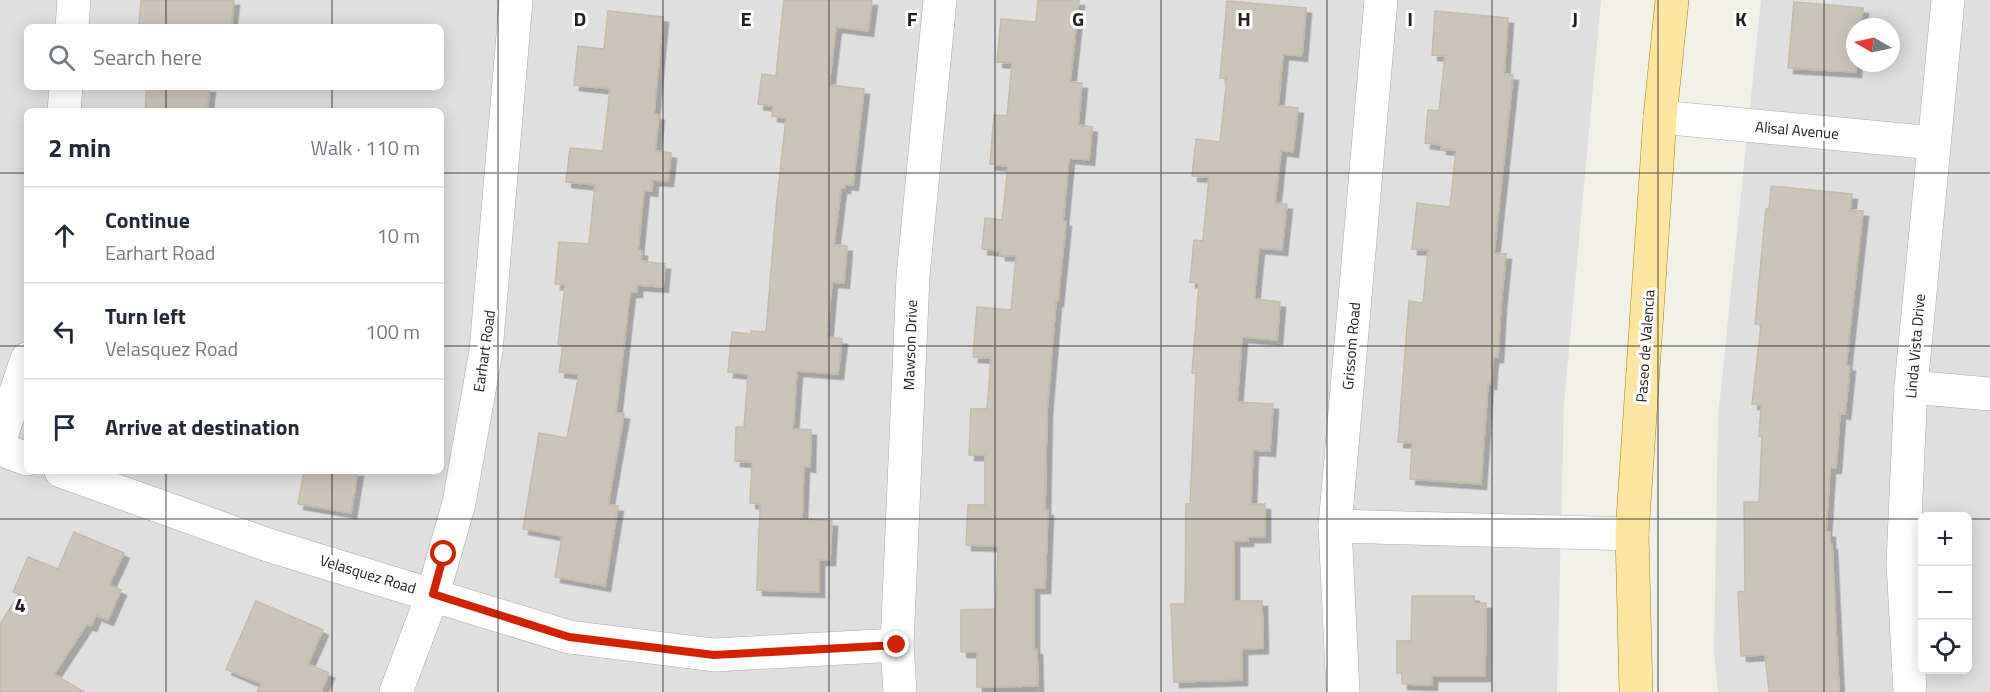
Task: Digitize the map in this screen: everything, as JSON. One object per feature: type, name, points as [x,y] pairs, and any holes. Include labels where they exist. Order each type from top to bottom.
[{"type":"main road","name":"Paseo de Valencia","points":[[1635,692],[1632,534],[1660,117],[1672,0]]},
{"type":"street","points":[[72,24],[74,0]]},
{"type":"street","name":"Earhart Road","points":[[396,692],[433,594],[459,503],[486,351],[516,0]]},
{"type":"street","name":"Mawson Drive","points":[[900,692],[897,645],[913,276],[940,0]]},
{"type":"street","name":"Grissom Road","points":[[1343,692],[1335,526],[1382,0]]},
{"type":"street","name":"Linda Vista Drive","points":[[1910,692],[1903,562],[1911,387],[1948,0]]},
{"type":"street","points":[[64,108],[66,90]]},
{"type":"street","name":"Alisal Avenue","points":[[1660,117],[1934,143]]},
{"type":"street","points":[[0,439],[24,368]]},
{"type":"street","points":[[1911,387],[1990,394]]},
{"type":"street","points":[[0,449],[24,458]]},
{"type":"street","name":"Velasquez Road","points":[[70,474],[268,544],[569,637],[714,655],[897,645]]},
{"type":"street","points":[[1335,526],[1632,534]]},
{"type":"shaded area","points":[[0,0],[1601,0],[1564,404],[1557,692],[0,692]]},
{"type":"shaded area","points":[[1761,0],[1990,0],[1990,692],[1718,692],[1714,654],[1718,417]]},
{"type":"building","points":[[141,0],[234,0],[231,24],[139,24]]},
{"type":"building","points":[[784,0],[872,0],[868,31],[836,27],[829,85],[864,89],[853,185],[845,184],[845,188],[841,188],[834,245],[847,246],[844,283],[832,282],[827,337],[842,339],[838,374],[797,371],[793,429],[811,430],[810,467],[804,466],[802,519],[832,521],[830,560],[819,560],[819,592],[757,590],[760,504],[750,503],[752,462],[735,461],[736,427],[744,427],[748,374],[728,372],[732,332],[751,334],[751,331],[766,332],[786,118],[772,116],[773,106],[758,104],[762,74],[776,76]]},
{"type":"building","points":[[1038,0],[1079,0],[1070,82],[1082,83],[1078,125],[1092,127],[1089,160],[1069,158],[1063,221],[1066,221],[1058,301],[1056,301],[1047,411],[1045,510],[1048,510],[1045,588],[1034,588],[1034,649],[1037,649],[1038,686],[977,687],[977,652],[961,652],[961,610],[996,609],[998,546],[966,545],[968,505],[985,505],[985,455],[969,455],[971,409],[987,409],[991,358],[973,357],[977,307],[1011,310],[1016,256],[1000,255],[1000,251],[982,249],[985,218],[1002,220],[1008,166],[990,164],[994,115],[1007,116],[1012,63],[997,62],[1001,19],[1036,22]]},
{"type":"building","points":[[1227,1],[1306,8],[1302,56],[1283,54],[1278,106],[1298,108],[1293,152],[1281,150],[1275,203],[1287,204],[1282,250],[1259,248],[1254,299],[1280,302],[1277,340],[1242,337],[1237,402],[1273,404],[1270,451],[1253,450],[1251,504],[1265,504],[1265,537],[1248,537],[1248,541],[1234,541],[1234,601],[1262,601],[1263,648],[1242,649],[1242,680],[1174,682],[1171,604],[1185,604],[1186,504],[1190,504],[1196,373],[1192,373],[1199,283],[1190,282],[1194,240],[1203,241],[1209,177],[1192,176],[1196,139],[1220,142],[1227,78],[1220,78]]},
{"type":"building","points":[[1794,2],[1863,8],[1862,18],[1846,18],[1846,71],[1788,68]]},
{"type":"building","points":[[608,11],[663,17],[654,114],[659,115],[655,151],[671,153],[668,181],[653,180],[652,191],[644,190],[638,250],[642,251],[641,261],[665,264],[663,287],[637,285],[637,292],[630,292],[616,413],[624,414],[608,505],[618,506],[605,586],[555,577],[562,536],[523,529],[539,433],[567,438],[579,374],[559,372],[563,345],[558,344],[565,285],[555,284],[559,242],[589,244],[595,185],[566,182],[570,148],[603,151],[610,89],[574,85],[578,46],[604,49]]},
{"type":"building","points":[[1435,11],[1508,18],[1504,74],[1513,75],[1494,253],[1506,254],[1498,357],[1493,357],[1491,384],[1488,383],[1481,484],[1410,479],[1412,443],[1398,442],[1409,301],[1423,303],[1428,250],[1412,249],[1417,203],[1450,207],[1456,150],[1441,149],[1441,145],[1425,143],[1428,110],[1439,111],[1445,56],[1432,55]]},
{"type":"building","points":[[147,90],[210,90],[207,108],[145,108]]},
{"type":"building","points":[[1771,186],[1852,194],[1850,210],[1863,211],[1846,365],[1850,366],[1845,414],[1840,413],[1836,468],[1830,468],[1826,532],[1830,532],[1830,544],[1832,544],[1839,692],[1769,692],[1765,655],[1741,656],[1738,592],[1745,591],[1744,502],[1759,502],[1761,405],[1752,404],[1761,325],[1755,324],[1766,209],[1769,209]]},
{"type":"building","points":[[303,474],[358,474],[351,513],[298,504]]},
{"type":"building","points":[[74,532],[124,553],[109,585],[121,590],[108,620],[96,615],[91,626],[87,624],[54,674],[84,692],[0,692],[0,624],[19,594],[13,592],[28,557],[58,569]]},
{"type":"building","points":[[1412,596],[1474,596],[1474,603],[1486,603],[1485,676],[1432,676],[1432,685],[1402,684],[1402,673],[1397,673],[1397,641],[1411,641]]},
{"type":"building","points":[[256,601],[323,630],[308,664],[329,673],[321,692],[257,692],[261,684],[226,669]]},
{"type":"route","points":[[444,554],[433,594],[569,637],[714,655],[897,645]]}]
